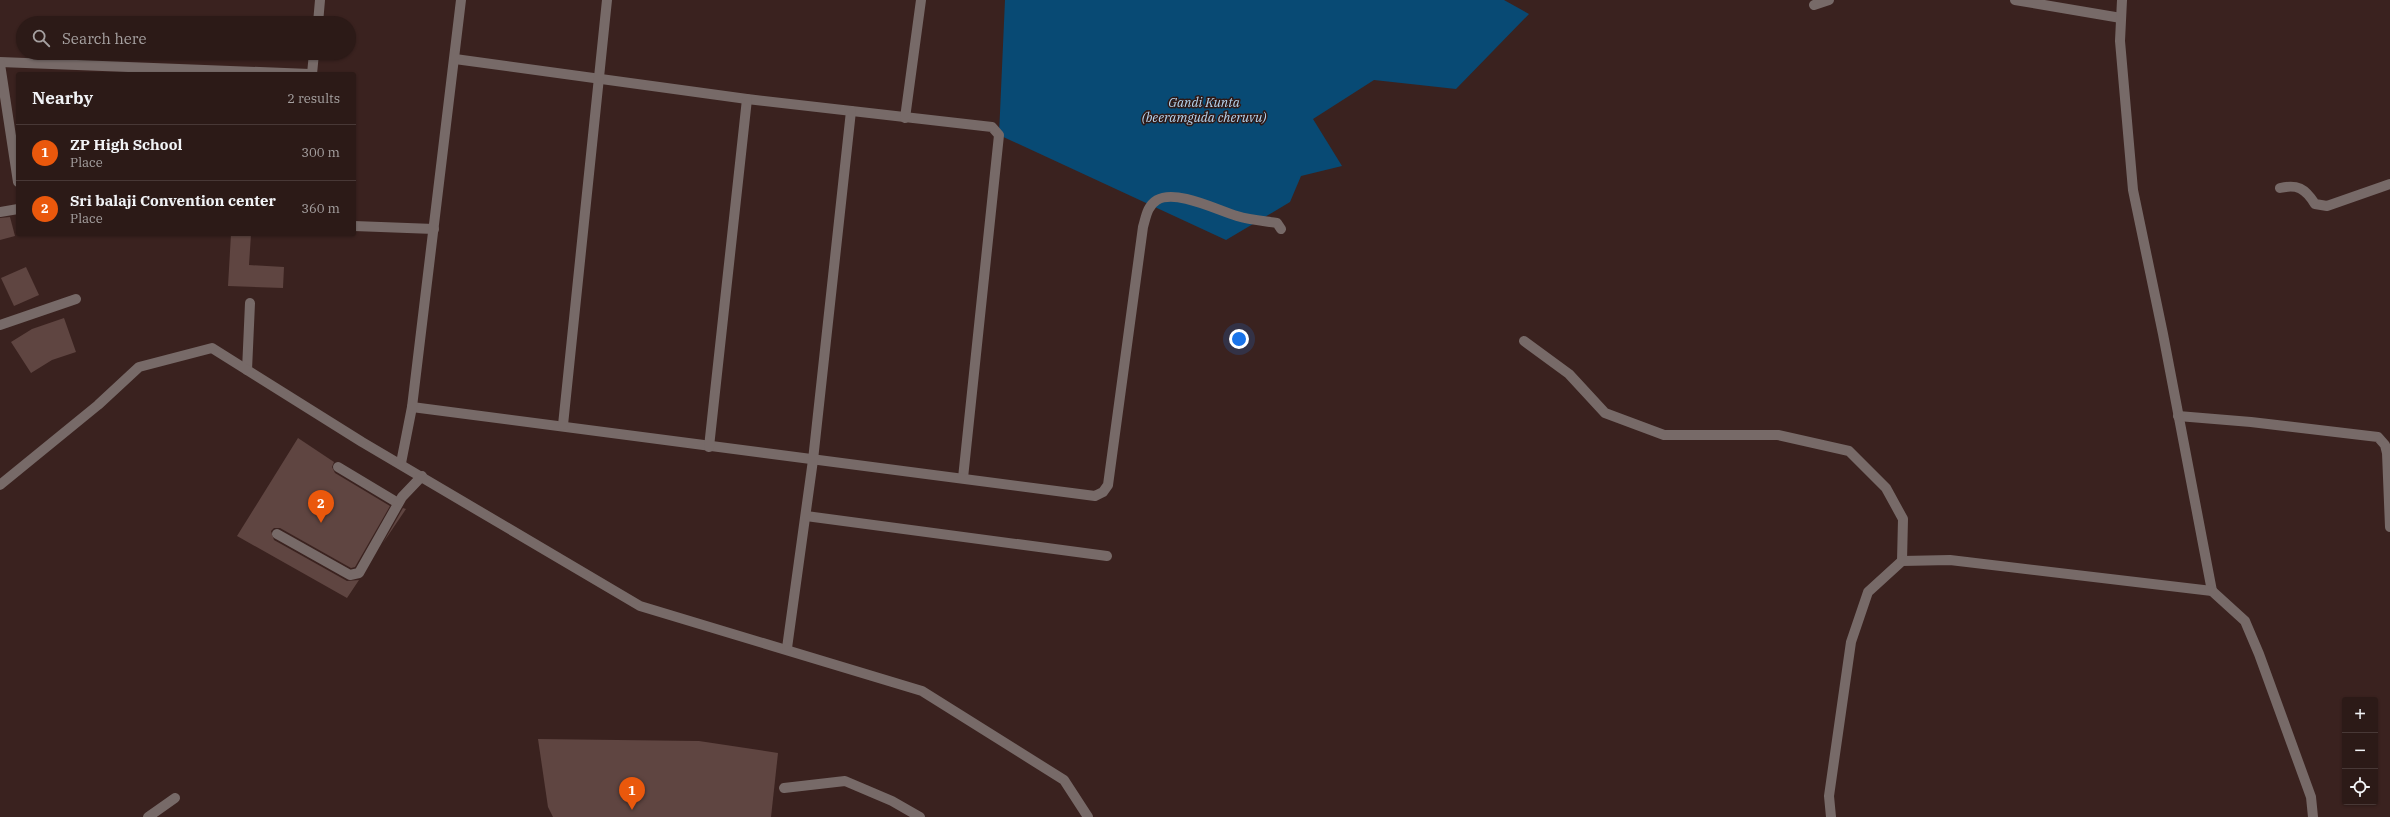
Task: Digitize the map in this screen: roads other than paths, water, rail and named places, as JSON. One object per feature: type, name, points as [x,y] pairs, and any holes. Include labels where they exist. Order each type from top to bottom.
[{"type":"street","points":[[319,16],[320,0]]},
{"type":"street","points":[[401,463],[412,407],[461,0]]},
{"type":"street","points":[[563,426],[607,0]]},
{"type":"street","points":[[905,118],[921,0]]},
{"type":"street","points":[[1814,5],[1829,0]]},
{"type":"street","points":[[2015,0],[2121,18]]},
{"type":"street","points":[[2122,0],[2120,42],[2133,190],[2212,591]]},
{"type":"street","points":[[455,59],[747,99],[992,127],[999,136],[963,478]]},
{"type":"street","points":[[311,72],[313,60]]},
{"type":"street","points":[[16,169],[0,63],[254,72]]},
{"type":"street","points":[[709,447],[747,99]]},
{"type":"street","points":[[787,648],[813,460],[851,111]]},
{"type":"street","points":[[2280,188],[2292,185],[2302,188],[2314,204],[2327,206],[2390,184]]},
{"type":"street","points":[[412,407],[563,426],[709,447],[963,478],[1095,496],[1103,492],[1108,485],[1143,227],[1152,204],[1158,200],[1169,197],[1214,206],[1238,216],[1277,223],[1280,229]]},
{"type":"street","points":[[0,212],[16,209]]},
{"type":"street","points":[[356,226],[434,228]]},
{"type":"street","points":[[0,325],[76,299]]},
{"type":"street","points":[[248,370],[250,303]]},
{"type":"street","points":[[1524,340],[1570,374],[1606,413],[1664,435],[1778,435],[1849,451],[1886,488],[1903,519],[1902,561]]},
{"type":"street","points":[[0,486],[98,405],[139,367],[212,348],[362,442],[401,463],[640,606],[787,648],[922,691],[1064,780],[1088,817]]},
{"type":"street","points":[[2178,416],[2251,422],[2378,437],[2385,445],[2387,453],[2390,527]]},
{"type":"street","points":[[338,466],[398,503]]},
{"type":"street","points":[[277,534],[350,575],[358,573],[363,567],[398,503],[422,476]]},
{"type":"street","points":[[806,516],[1107,556]]},
{"type":"street","points":[[1831,817],[1829,796],[1851,642],[1868,592],[1902,561],[1950,560],[2212,591],[2245,621],[2259,654],[2311,797],[2313,817]]},
{"type":"street","points":[[784,788],[844,781],[892,801],[920,817]]},
{"type":"street","points":[[148,817],[175,798]]},
{"type":"water","name":"Gandi Kunta (beeramguda cheruvu)","points":[[1005,0],[1504,0],[1529,14],[1456,89],[1374,80],[1313,119],[1342,166],[1301,176],[1290,202],[1226,240],[999,135]]},
{"type":"place","name":"Sri balaji Convention center","points":[[321,523]]},
{"type":"place","name":"ZP High School","points":[[632,810]]}]
